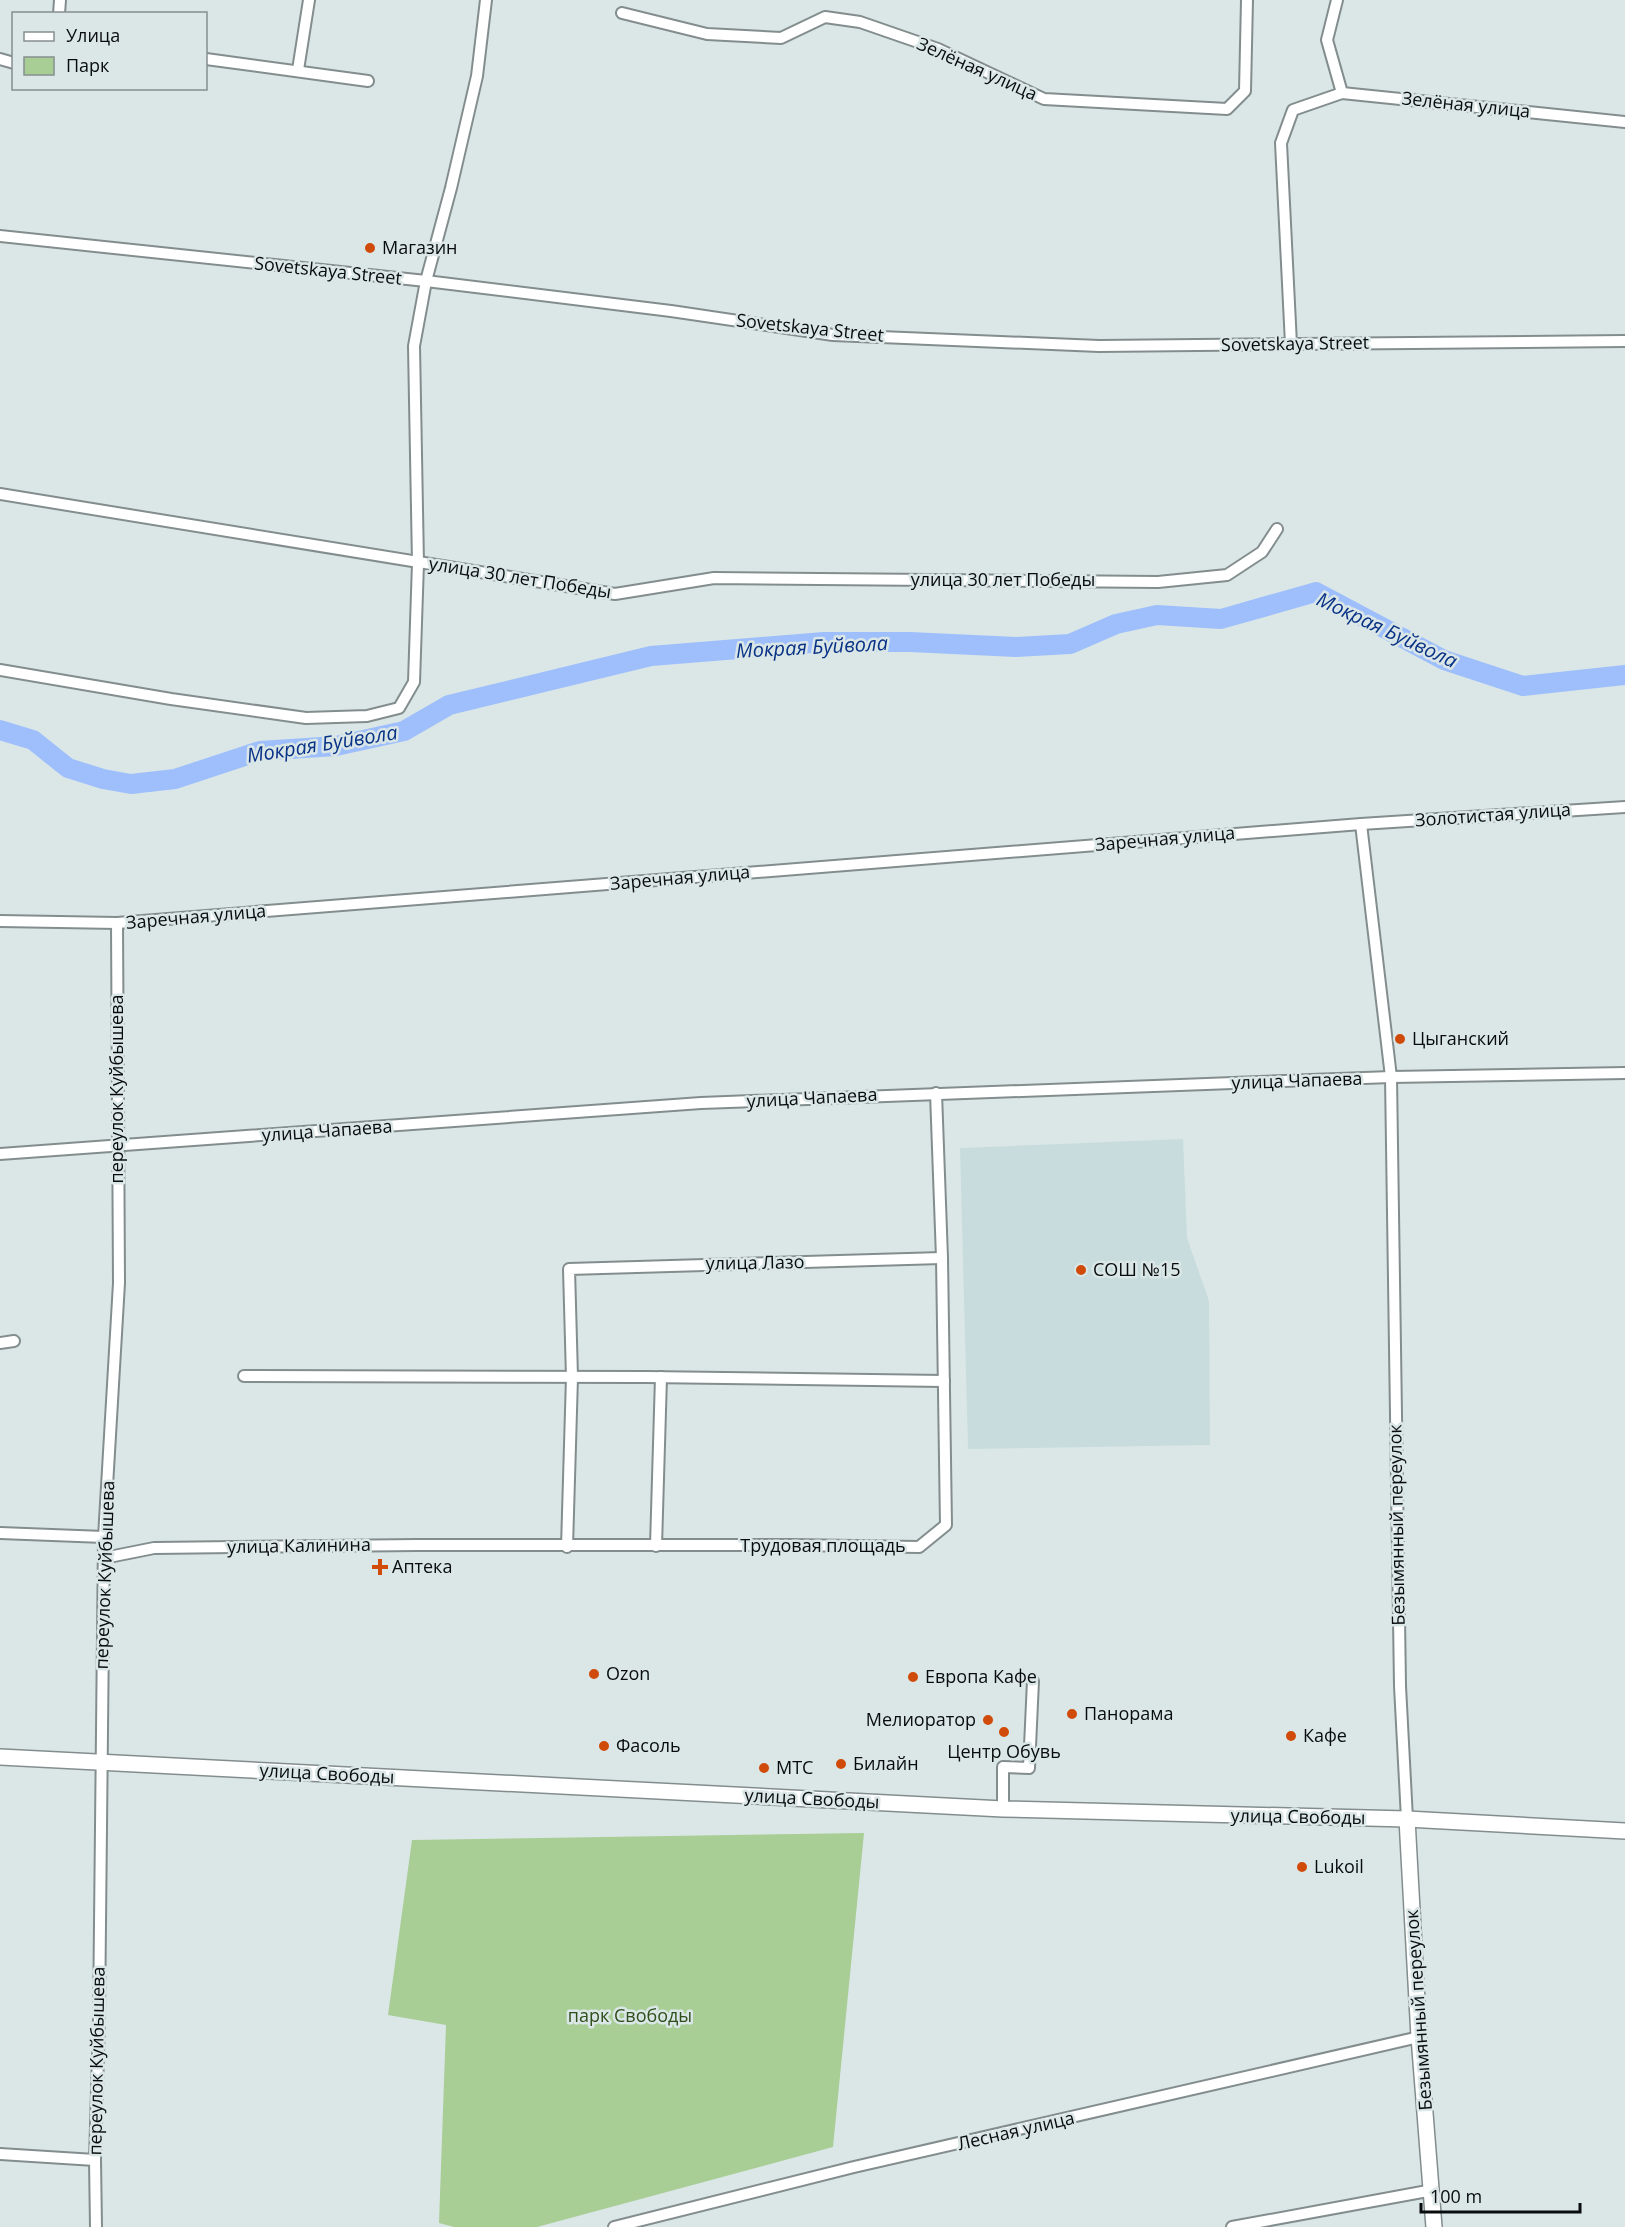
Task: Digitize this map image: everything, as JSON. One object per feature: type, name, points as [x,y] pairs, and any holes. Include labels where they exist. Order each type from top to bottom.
[{"type":"main road","name":"улица Свободы","points":[[0,1757],[1003,1809],[1407,1820],[1625,1831]]},
{"type":"main road","name":"Безымянный переулок","points":[[1407,1820],[1419,2037],[1434,2227]]},
{"type":"street","points":[[298,70],[309,0]]},
{"type":"street","points":[[0,670],[171,699],[306,718],[367,716],[399,708],[414,682],[418,563],[414,346],[426,281],[451,188],[477,76],[486,0]]},
{"type":"street","name":"Зелёная улица","points":[[622,13],[706,34],[781,39],[825,17],[860,22],[938,49],[1044,99],[1227,109],[1245,91],[1247,0]]},
{"type":"street","points":[[1337,0],[1327,40],[1342,93]]},
{"type":"street","points":[[207,59],[368,81]]},
{"type":"street","name":"Зелёная улица","points":[[1291,344],[1281,143],[1293,110],[1342,93],[1625,122]]},
{"type":"street","name":"Sovetskaya Street","points":[[0,236],[426,281],[671,311],[833,335],[1099,346],[1625,341]]},
{"type":"street","name":"улица 30 лет Победы","points":[[0,494],[615,594],[714,578],[1158,582],[1227,575],[1262,552],[1277,529]]},
{"type":"street","name":"Золотистая улица","points":[[1360,824],[1625,807]]},
{"type":"street","name":"Заречная улица","points":[[0,921],[117,923],[1360,824]]},
{"type":"street","name":"Безымянный переулок","points":[[1360,824],[1391,1077],[1400,1686],[1407,1820]]},
{"type":"street","name":"переулок Куйбышева","points":[[96,2227],[104,1537],[119,1283],[117,923]]},
{"type":"street","name":"улица Чапаева","points":[[0,1154],[700,1103],[1391,1077],[1625,1073]]},
{"type":"street","name":"Трудовая площадь","points":[[567,1546],[919,1547],[946,1525],[942,1258],[936,1093]]},
{"type":"street","name":"улица Лазо","points":[[572,1377],[569,1269],[942,1258]]},
{"type":"street","points":[[0,1343],[14,1341]]},
{"type":"street","points":[[244,1376],[661,1377],[944,1381]]},
{"type":"street","points":[[567,1546],[572,1377]]},
{"type":"street","points":[[656,1546],[661,1377]]},
{"type":"street","points":[[0,1533],[104,1537]]},
{"type":"street","name":"улица Калинина","points":[[104,1558],[154,1548],[567,1546]]},
{"type":"street","points":[[1003,1809],[1003,1767],[1029,1768],[1033,1681]]},
{"type":"street","name":"Лесная улица","points":[[614,2227],[854,2168],[1419,2037]]},
{"type":"street","points":[[0,2154],[95,2160]]},
{"type":"street","points":[[1232,2227],[1432,2190]]},
{"type":"shaded area","name":"СОШ №15","points":[[1183,1139],[1187,1238],[1209,1301],[1210,1445],[968,1449],[960,1148]]},
{"type":"green space","name":"парк Свободы","points":[[864,1833],[833,2147],[537,2227],[454,2227],[439,2223],[446,2025],[388,2015],[412,1840]]},
{"type":"waterway","name":"Мокрая Буйвола","points":[[0,730],[33,740],[68,768],[103,779],[131,784],[175,779],[260,751],[336,746],[404,731],[449,705],[651,656],[824,642],[910,642],[1016,647],[1070,644],[1116,624],[1157,615],[1221,619],[1316,592],[1444,660],[1523,686],[1625,675]]},
{"type":"place","name":"Магазин","points":[[370,248]]},
{"type":"place","name":"Цыганский","points":[[1400,1039]]},
{"type":"place","name":"СОШ №15","points":[[1081,1270]]},
{"type":"place","name":"Аптека","points":[[380,1567]]},
{"type":"place","name":"Ozon","points":[[594,1674]]},
{"type":"place","name":"Европа Кафе","points":[[913,1677]]},
{"type":"place","name":"Панорама","points":[[1072,1714]]},
{"type":"place","name":"Мелиоратор","points":[[988,1720]]},
{"type":"place","name":"Центр Обувь","points":[[1004,1732]]},
{"type":"place","name":"Кафе","points":[[1291,1736]]},
{"type":"place","name":"Фасоль","points":[[604,1746]]},
{"type":"place","name":"Билайн","points":[[841,1764]]},
{"type":"place","name":"МТС","points":[[764,1768]]},
{"type":"place","name":"Lukoil","points":[[1302,1867]]}]
